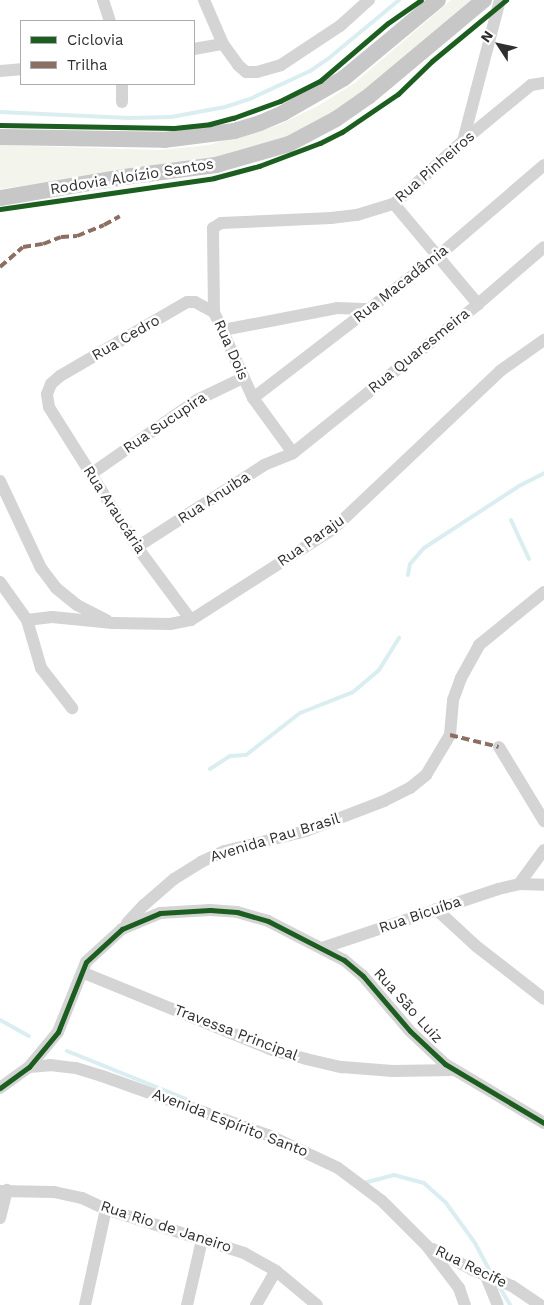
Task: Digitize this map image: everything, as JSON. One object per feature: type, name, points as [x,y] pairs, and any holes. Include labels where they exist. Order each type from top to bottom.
[{"type":"main road","name":"Rodovia Aloízio Santos","points":[[0,137],[164,140],[234,131],[260,123],[283,113],[344,78],[437,0]]},
{"type":"main road","name":"Rodovia Aloízio Santos","points":[[0,198],[124,177],[216,165],[289,144],[336,119],[369,96],[484,0]]},
{"type":"street","points":[[102,0],[110,20]]},
{"type":"street","points":[[204,0],[223,44],[238,65],[246,72],[257,72],[281,65],[340,26],[369,0]]},
{"type":"street","points":[[463,141],[500,0]]},
{"type":"street","points":[[195,49],[223,44]]},
{"type":"street","points":[[0,71],[20,69]]},
{"type":"street","name":"Rua Pinheiros","points":[[211,233],[213,228],[221,222],[331,218],[356,214],[394,204],[463,141],[531,86],[544,83]]},
{"type":"street","points":[[122,85],[122,102]]},
{"type":"street","name":"Rua Macadâmia","points":[[253,398],[438,256],[544,166]]},
{"type":"street","points":[[394,204],[478,304]]},
{"type":"street","name":"Rua Dois","points":[[211,233],[214,312],[253,398],[293,453]]},
{"type":"street","name":"Rua Quaresmeira","points":[[293,453],[542,250]]},
{"type":"street","name":"Rua Cedro","points":[[47,394],[51,384],[60,376],[187,302],[195,302],[214,312]]},
{"type":"street","points":[[222,330],[337,308],[370,309]]},
{"type":"street","name":"Rua Paraju","points":[[27,620],[52,617],[113,624],[170,624],[191,620],[332,530],[500,371],[544,340]]},
{"type":"street","name":"Rua Sucupira","points":[[91,474],[197,400],[243,378]]},
{"type":"street","name":"Rua Araucária","points":[[47,394],[49,407],[137,547],[191,620]]},
{"type":"street","name":"Rua Anuiba","points":[[137,547],[264,465],[293,453]]},
{"type":"street","points":[[0,481],[42,568],[56,588],[77,604],[113,624]]},
{"type":"street","points":[[0,582],[27,620],[41,668],[72,708]]},
{"type":"street","name":"Avenida Pau Brasil","points":[[122,929],[144,905],[174,879],[201,862],[225,851],[306,831],[384,801],[410,788],[426,775],[450,734],[453,700],[461,678],[479,645],[544,592]]},
{"type":"street","points":[[499,746],[544,821]]},
{"type":"street","points":[[519,884],[544,850]]},
{"type":"street","name":"Rua Bicuíba","points":[[322,948],[436,909],[519,884],[544,885]]},
{"type":"street","points":[[436,909],[476,946],[544,999]]},
{"type":"street","name":"Rua São Luiz","points":[[29,1067],[58,1032],[84,973],[86,962],[122,929],[142,919],[180,910],[237,912],[268,921],[344,960],[363,976],[416,1036],[454,1070],[544,1123]]},
{"type":"street","name":"Travessa Principal","points":[[84,973],[276,1051],[306,1060],[342,1067],[393,1071],[454,1070]]},
{"type":"street","name":"Avenida Espírito Santo","points":[[29,1067],[50,1065],[76,1068],[268,1135],[308,1152],[360,1184],[382,1201],[427,1246],[459,1288],[465,1305]]},
{"type":"street","points":[[0,1088],[29,1067]]},
{"type":"street","points":[[0,1218],[4,1191]]},
{"type":"street","name":"Rua Rio de Janeiro","points":[[4,1191],[54,1192],[82,1198],[106,1209],[244,1253],[276,1271],[317,1305]]},
{"type":"street","points":[[85,1305],[106,1209]]},
{"type":"street","points":[[187,1305],[202,1240]]},
{"type":"street","name":"Rua Recife","points":[[427,1246],[486,1276],[512,1286],[540,1305]]},
{"type":"street","points":[[256,1305],[276,1271]]},
{"type":"street","points":[[486,1276],[498,1305]]},
{"type":"shaded area","points":[[451,0],[474,0],[346,107],[281,140],[235,154],[164,167],[0,189],[0,145],[159,150],[208,145],[276,126],[318,106],[356,82]]},
{"type":"waterway","points":[[0,112],[129,118],[171,117],[225,107],[252,98],[310,71],[329,58],[399,0]]},
{"type":"waterway","points":[[408,575],[410,564],[424,548],[519,486],[544,473]]},
{"type":"waterway","points":[[511,520],[529,559]]},
{"type":"waterway","points":[[210,769],[230,756],[246,755],[300,713],[353,692],[379,670],[399,638]]},
{"type":"waterway","points":[[0,1020],[29,1036]]},
{"type":"waterway","points":[[67,1051],[186,1099]]},
{"type":"waterway","points":[[364,1183],[394,1175],[424,1183],[446,1203],[475,1243],[491,1273]]},
{"type":"waterway","points":[[497,1283],[510,1305]]},
{"type":"marked path","points":[[0,267],[23,247],[43,244],[61,237],[77,236],[120,216]]},
{"type":"marked path","points":[[450,735],[499,747]]},
{"type":"cycle path","points":[[0,125],[174,128],[210,124],[233,118],[280,101],[320,81],[388,23],[421,0]]},
{"type":"cycle path","points":[[0,209],[214,178],[259,166],[320,143],[342,132],[398,94],[432,61],[506,0]]},
{"type":"cycle path","points":[[0,1088],[29,1067],[58,1032],[86,962],[122,929],[160,913],[210,910],[237,912],[268,921],[344,960],[363,976],[410,1031],[445,1064],[544,1123]]}]
